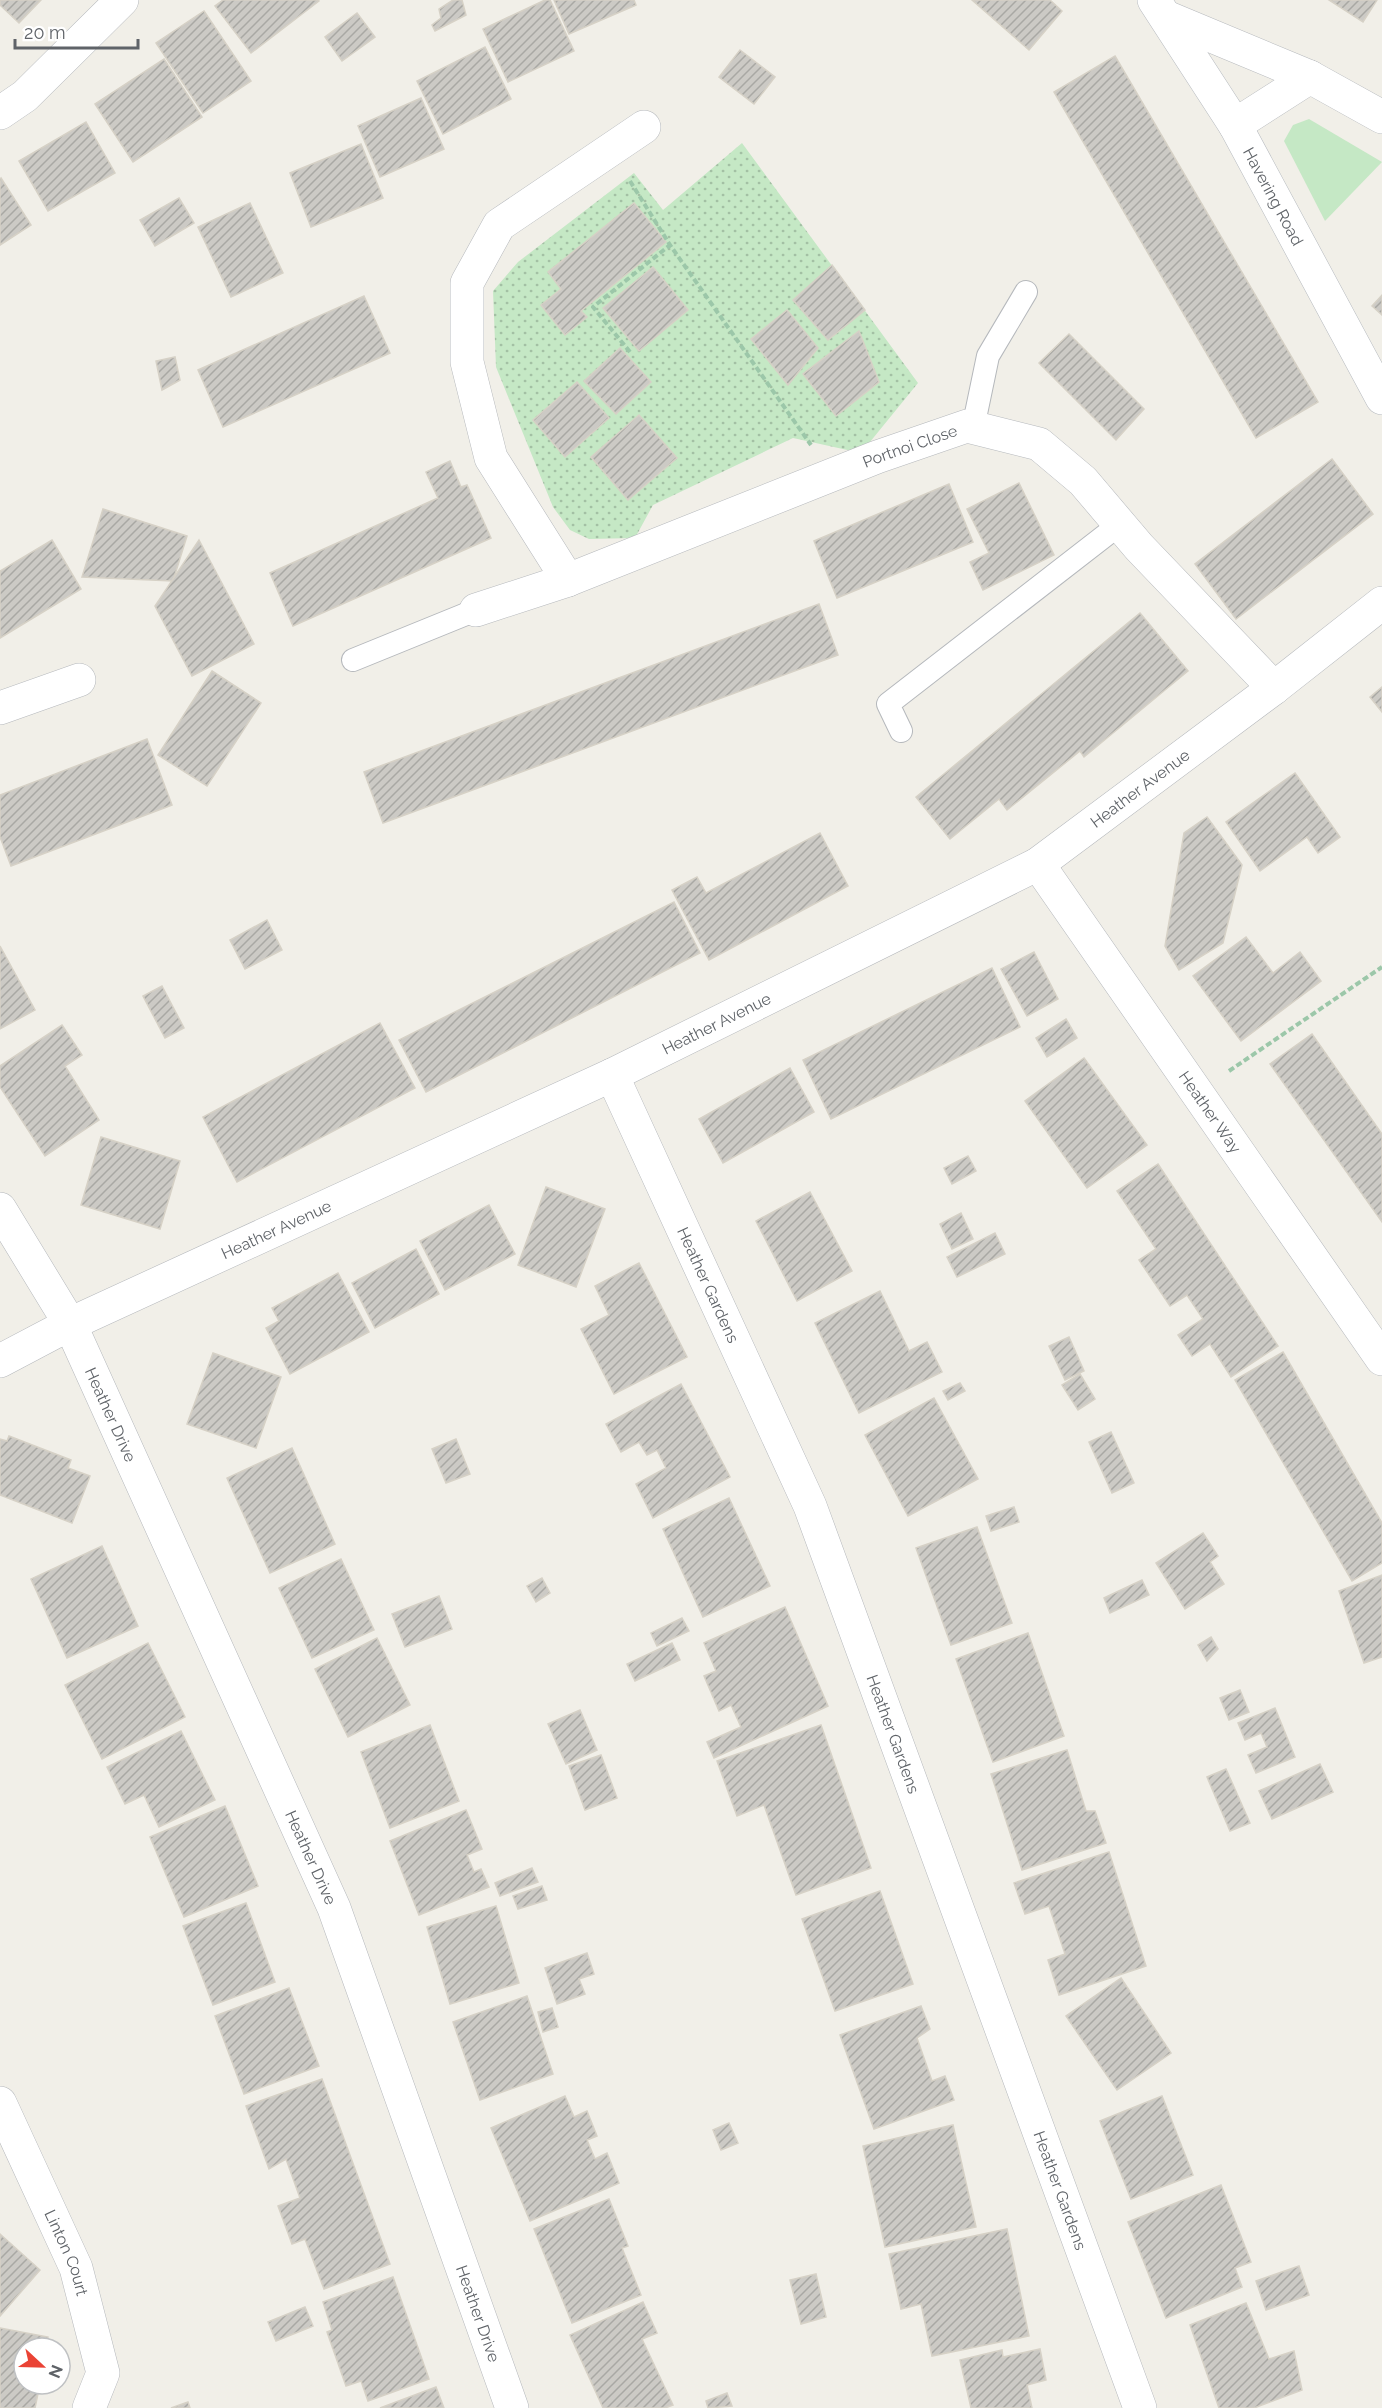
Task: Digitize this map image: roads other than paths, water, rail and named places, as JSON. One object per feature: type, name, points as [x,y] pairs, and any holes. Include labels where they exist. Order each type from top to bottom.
[{"type":"street","points":[[0,112],[25,96],[122,0]]},
{"type":"street","points":[[1160,8],[1310,77],[1382,117]]},
{"type":"street","name":"Havering Road","points":[[1160,8],[1235,125],[1382,398]]},
{"type":"street","points":[[1235,125],[1310,77]]},
{"type":"street","points":[[567,580],[491,458],[467,362],[467,283],[499,225],[644,127]]},
{"type":"street","name":"Portnoi Close","points":[[476,610],[567,580],[877,456],[967,426],[1039,444],[1083,481],[1120,524],[1274,688]]},
{"type":"street","name":"Heather Avenue","points":[[0,1361],[70,1324],[612,1075],[1038,864],[1274,688],[1382,603]]},
{"type":"street","points":[[0,708],[79,680]]},
{"type":"street","name":"Heather Way","points":[[1038,864],[1382,1359]]},
{"type":"street","name":"Heather Gardens","points":[[612,1075],[810,1506],[1140,2408]]},
{"type":"street","name":"Heather Drive","points":[[0,1209],[70,1324],[334,1908],[512,2408]]},
{"type":"street","name":"Linton Court","points":[[0,2103],[76,2268],[103,2373],[89,2408]]},
{"type":"lane","points":[[973,428],[988,356],[1026,292]]},
{"type":"lane","points":[[902,731],[888,704],[1120,524]]},
{"type":"lane","points":[[353,660],[476,610]]}]
